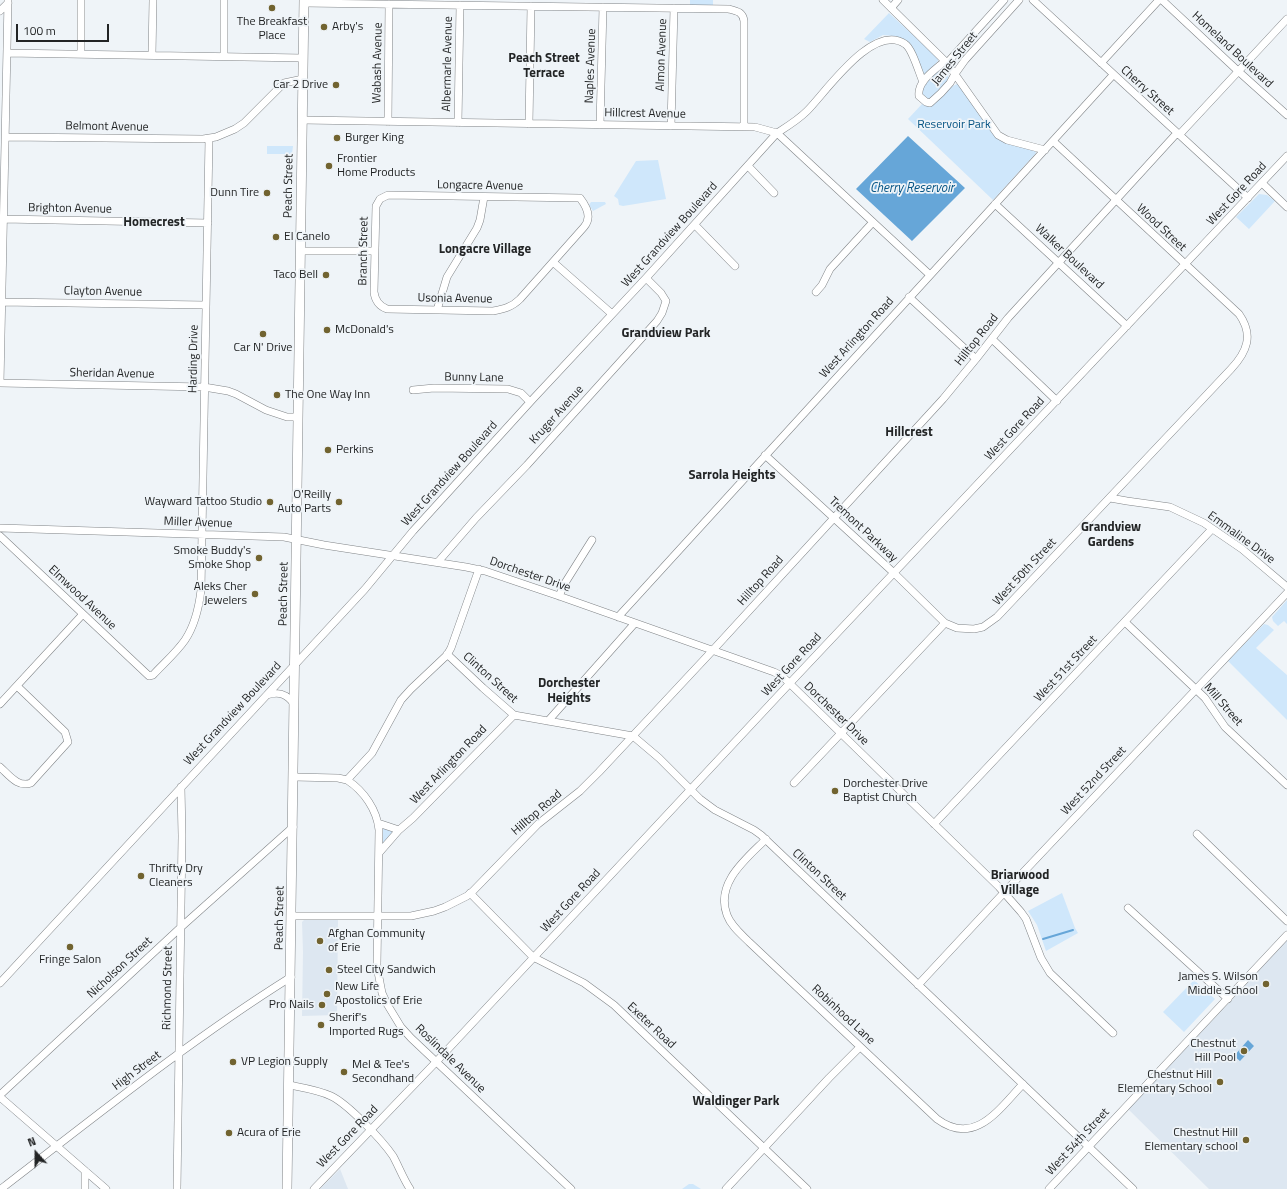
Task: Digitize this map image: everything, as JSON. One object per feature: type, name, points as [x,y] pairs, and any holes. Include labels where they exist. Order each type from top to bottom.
[{"type":"main road","name":"Peach Street","points":[[287,1189],[290,1085],[304,2]]},
{"type":"street","points":[[81,0],[81,54]]},
{"type":"street","points":[[152,55],[153,0]]},
{"type":"street","points":[[224,0],[224,56]]},
{"type":"street","points":[[883,0],[946,62],[998,135],[1007,140],[1045,150]]},
{"type":"street","points":[[891,8],[898,0]]},
{"type":"street","name":"James Street","points":[[1004,0],[946,62],[923,82],[918,91],[919,96],[926,102],[930,103],[941,94],[965,60],[1019,0]]},
{"type":"street","name":"Cherry Street","points":[[1033,0],[1248,198]]},
{"type":"street","points":[[1101,64],[1161,0]]},
{"type":"street","name":"Homeland Boulevard","points":[[1161,0],[1287,115]]},
{"type":"street","points":[[0,11],[8,1]]},
{"type":"street","points":[[0,302],[3,219],[2,204],[6,140],[8,1]]},
{"type":"street","points":[[304,2],[736,10],[741,13],[744,21],[744,127]]},
{"type":"street","name":"Wabash Avenue","points":[[388,122],[389,4]]},
{"type":"street","name":"Albermarle Avenue","points":[[458,123],[460,5]]},
{"type":"street","points":[[530,124],[531,6]]},
{"type":"street","name":"Naples Avenue","points":[[600,125],[604,8]]},
{"type":"street","name":"Almon Avenue","points":[[671,126],[674,8]]},
{"type":"street","name":"Hilltop Road","points":[[292,916],[420,915],[445,907],[460,900],[470,893],[538,824],[580,791],[633,736],[943,399],[976,360],[1008,318],[1058,263],[1287,19]]},
{"type":"street","name":"West Grandview Boulevard","points":[[0,983],[371,582],[413,531],[530,402],[695,225],[777,133],[795,122],[807,111],[853,60],[875,43],[891,39],[906,44],[912,53],[923,82]]},
{"type":"street","points":[[8,53],[303,58]]},
{"type":"street","name":"West Arlington Road","points":[[618,617],[1113,75]]},
{"type":"street","points":[[209,139],[216,138],[244,123],[284,83],[303,79]]},
{"type":"street","name":"Hillcrest Avenue","points":[[302,120],[762,128],[777,133],[930,275]]},
{"type":"street","name":"Belmont Avenue","points":[[6,140],[209,139]]},
{"type":"street","name":"Harding Drive","points":[[149,676],[153,675],[185,640],[194,622],[199,607],[201,590],[209,139]]},
{"type":"street","points":[[0,150],[6,140]]},
{"type":"street","name":"Wood Street","points":[[1053,141],[1237,311],[1244,322],[1247,335]]},
{"type":"street","name":"West Gore Road","points":[[314,1189],[436,1062],[790,683],[1287,156]]},
{"type":"street","points":[[748,166],[774,193]]},
{"type":"street","points":[[1262,183],[1287,207]]},
{"type":"street","name":"Longacre Avenue","points":[[380,198],[388,195],[580,198]]},
{"type":"street","points":[[436,310],[447,277],[477,228],[484,197]]},
{"type":"street","name":"Branch Street","points":[[379,304],[376,300],[374,292],[376,206],[380,198]]},
{"type":"street","name":"Usonia Avenue","points":[[379,304],[383,307],[392,309],[493,311],[508,308],[520,299],[587,224],[588,212],[580,198]]},
{"type":"street","name":"Walker Boulevard","points":[[995,204],[1127,326]]},
{"type":"street","name":"Brighton Avenue","points":[[3,219],[208,223]]},
{"type":"street","points":[[816,292],[822,285],[830,269],[873,222]]},
{"type":"street","points":[[695,225],[735,266]]},
{"type":"street","points":[[301,251],[375,251]]},
{"type":"street","points":[[553,262],[612,314]]},
{"type":"street","name":"Kruger Avenue","points":[[438,562],[476,518],[527,465],[657,322],[666,301],[661,293],[646,278]]},
{"type":"street","points":[[909,297],[976,360]]},
{"type":"street","name":"Clayton Avenue","points":[[0,302],[206,305]]},
{"type":"street","name":"Sheridan Avenue","points":[[0,302],[0,383],[204,387],[228,391],[272,412],[298,418]]},
{"type":"street","name":"West 50th Street","points":[[945,623],[966,630],[983,627],[1002,612],[1239,360],[1246,347],[1247,335]]},
{"type":"street","points":[[992,339],[1057,401]]},
{"type":"street","name":"Bunny Lane","points":[[413,390],[434,388],[508,389],[521,393],[530,402]]},
{"type":"street","name":"Tremont Parkway","points":[[765,455],[894,573],[945,623]]},
{"type":"street","name":"Emmaline Drive","points":[[1110,498],[1126,502],[1170,507],[1204,523],[1242,549],[1287,587]]},
{"type":"street","name":"Miller Avenue","points":[[0,528],[284,537],[324,545],[393,555]]},
{"type":"street","name":"West 51st Street","points":[[934,824],[1212,529]]},
{"type":"street","name":"Elmwood Avenue","points":[[0,536],[149,676]]},
{"type":"street","points":[[559,596],[565,583],[592,540]]},
{"type":"street","name":"Dorchester Drive","points":[[393,555],[479,569],[713,650],[782,676],[1004,893],[1026,919],[1041,958],[1050,973],[1113,1033]]},
{"type":"street","points":[[294,777],[338,778],[347,780],[372,753],[401,700],[447,654],[451,648],[479,569]]},
{"type":"street","name":"West 52nd Street","points":[[918,985],[1287,594]]},
{"type":"street","points":[[0,704],[83,614]]},
{"type":"street","name":"Mill Street","points":[[1125,622],[1210,704],[1219,720],[1225,727],[1287,785]]},
{"type":"street","points":[[548,721],[635,623]]},
{"type":"street","points":[[794,783],[945,623]]},
{"type":"street","name":"Clinton Street","points":[[447,654],[514,715],[633,736],[659,758],[700,799],[714,810],[754,830],[1133,1189]]},
{"type":"street","points":[[0,767],[19,784],[31,783],[68,742],[65,732],[17,686]]},
{"type":"street","points":[[265,696],[275,692],[284,694],[288,696],[294,704]]},
{"type":"street","name":"West Arlington Road","points":[[379,853],[514,715]]},
{"type":"street","name":"Roslindale Avenue","points":[[347,780],[360,790],[370,803],[378,823],[379,853],[377,965],[382,993],[394,1016],[411,1038],[571,1189]]},
{"type":"street","name":"Richmond Street","points":[[177,1189],[182,836],[181,787]]},
{"type":"street","points":[[378,823],[400,830]]},
{"type":"street","name":"Nicholson Street","points":[[0,1096],[180,928],[293,827]]},
{"type":"street","points":[[1196,834],[1287,921]]},
{"type":"street","name":"Robinhood Lane","points":[[766,840],[730,877],[724,896],[727,915],[748,942],[944,1124],[953,1128],[966,1129],[984,1124],[994,1116],[1023,1084]]},
{"type":"street","name":"Exeter Road","points":[[470,893],[533,957],[584,983],[614,1005],[807,1189]]},
{"type":"street","points":[[1128,908],[1228,999]]},
{"type":"street","name":"West 54th Street","points":[[1049,1189],[1287,935]]},
{"type":"street","name":"High Street","points":[[1,1189],[178,1053],[260,997],[291,978]]},
{"type":"street","points":[[726,1189],[860,1047]]},
{"type":"street","points":[[290,1085],[321,1092],[337,1099],[348,1108],[370,1130],[392,1156],[410,1189]]},
{"type":"street","points":[[0,1096],[106,1189]]},
{"type":"street","points":[[84,1189],[85,1171]]},
{"type":"shaded area","points":[[304,920],[338,920],[337,1015],[302,1016],[302,922]]},
{"type":"shaded area","name":"Chestnut Hill Elementary School","points":[[1287,940],[1287,1189],[1209,1189],[1128,1109]]},
{"type":"shaded area","points":[[340,1169],[348,1189],[320,1189]]},
{"type":"green space","points":[[690,0],[713,0],[713,7],[690,6]]},
{"type":"green space","points":[[889,13],[938,58],[938,61],[926,74],[923,74],[911,46],[907,41],[894,36],[883,35],[870,42],[864,39]]},
{"type":"green space","points":[[940,70],[947,72],[948,80],[946,84],[928,100],[923,98],[921,89],[934,74]]},
{"type":"green space","name":"Reservoir Park","points":[[959,84],[992,133],[997,138],[1012,145],[1034,150],[1036,153],[993,200],[908,119],[922,104],[933,104],[952,86]]},
{"type":"green space","points":[[267,146],[293,146],[292,154],[267,154]]},
{"type":"green space","points":[[658,160],[666,199],[623,206],[619,205],[618,199],[614,196],[636,161]]},
{"type":"green space","points":[[1259,194],[1267,195],[1275,201],[1249,229],[1236,217]]},
{"type":"green space","points":[[591,202],[605,202],[606,204],[593,211],[589,205]]},
{"type":"green space","points":[[1287,600],[1287,624],[1284,621],[1278,626],[1273,621],[1272,617]]},
{"type":"green space","points":[[1264,624],[1268,625],[1274,630],[1256,648],[1287,675],[1287,720],[1228,661]]},
{"type":"green space","points":[[383,827],[395,832],[382,845],[382,843]]},
{"type":"green space","points":[[1062,893],[1078,933],[1046,951],[1037,925],[1028,911]]},
{"type":"green space","points":[[1194,980],[1215,999],[1184,1032],[1163,1012]]},
{"type":"green space","points":[[689,1184],[693,1184],[701,1189],[682,1189]]},
{"type":"water","name":"Cherry Reservoir","points":[[908,136],[965,188],[912,241],[856,189]]},
{"type":"water","name":"Chestnut Hill Pool","points":[[1248,1040],[1254,1046],[1240,1061],[1234,1056]]},
{"type":"waterway","points":[[1043,939],[1073,930]]},
{"type":"place","name":"The Breakfast Place","points":[[272,8]]},
{"type":"place","name":"Arby's","points":[[324,27]]},
{"type":"place","name":"Car 2 Drive","points":[[336,85]]},
{"type":"place","name":"Burger King","points":[[337,138]]},
{"type":"place","name":"Frontier Home Products","points":[[329,166]]},
{"type":"place","name":"Dunn Tire","points":[[267,193]]},
{"type":"place","name":"El Canelo","points":[[276,237]]},
{"type":"place","name":"Taco Bell","points":[[326,275]]},
{"type":"place","name":"McDonald's","points":[[327,330]]},
{"type":"place","name":"Car N' Drive","points":[[263,334]]},
{"type":"place","name":"The One Way Inn","points":[[277,395]]},
{"type":"place","name":"Perkins","points":[[328,450]]},
{"type":"place","name":"Wayward Tattoo Studio","points":[[270,502]]},
{"type":"place","name":"O'Reilly Auto Parts","points":[[339,502]]},
{"type":"place","name":"Smoke Buddy's Smoke Shop","points":[[259,558]]},
{"type":"place","name":"Aleks Cher Jewelers","points":[[255,594]]},
{"type":"place","name":"Dorchester Drive Baptist Church","points":[[835,791]]},
{"type":"place","name":"Thrifty Dry Cleaners","points":[[141,876]]},
{"type":"place","name":"Afghan Community of Erie","points":[[320,941]]},
{"type":"place","name":"Fringe Salon","points":[[70,947]]},
{"type":"place","name":"Steel City Sandwich","points":[[329,970]]},
{"type":"place","name":"James S. Wilson Middle School","points":[[1266,984]]},
{"type":"place","name":"New Life Apostolics of Erie","points":[[327,994]]},
{"type":"place","name":"Pro Nails","points":[[322,1005]]},
{"type":"place","name":"Sherif's Imported Rugs","points":[[321,1025]]},
{"type":"place","name":"Chestnut Hill Pool","points":[[1244,1051]]},
{"type":"place","name":"VP Legion Supply","points":[[233,1062]]},
{"type":"place","name":"Mel & Tee's Secondhand","points":[[344,1072]]},
{"type":"place","name":"Chestnut Hill Elementary School","points":[[1220,1082]]},
{"type":"place","name":"Acura of Erie","points":[[229,1133]]},
{"type":"place","name":"Chestnut Hill Elementary school","points":[[1246,1140]]},
{"type":"district","name":"Peach Street Terrace","points":[[544,66]]},
{"type":"district","name":"Homecrest","points":[[154,223]]},
{"type":"district","name":"Longacre Village","points":[[485,250]]},
{"type":"district","name":"Grandview Park","points":[[666,334]]},
{"type":"district","name":"Hillcrest","points":[[909,433]]},
{"type":"district","name":"Sarrola Heights","points":[[732,476]]},
{"type":"district","name":"Grandview Gardens","points":[[1111,536]]},
{"type":"district","name":"Dorchester Heights","points":[[569,692]]},
{"type":"district","name":"Briarwood Village","points":[[1020,884]]},
{"type":"district","name":"Waldinger Park","points":[[736,1102]]}]
